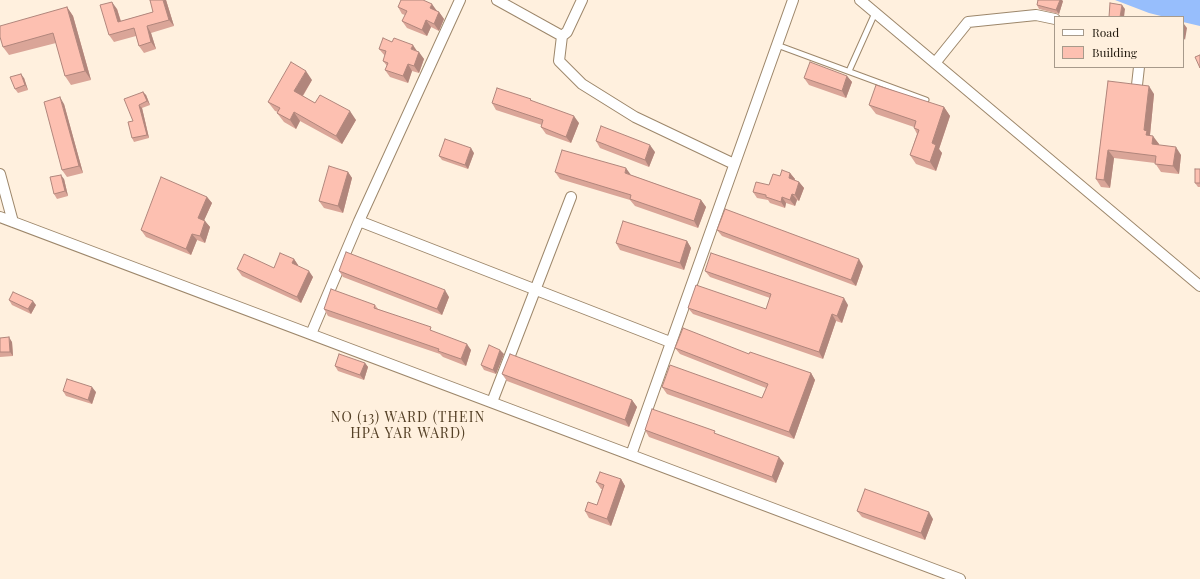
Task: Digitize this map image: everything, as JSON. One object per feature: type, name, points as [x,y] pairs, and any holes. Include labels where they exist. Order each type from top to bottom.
[{"type":"street","points":[[311,334],[359,221],[460,0]]},
{"type":"street","points":[[497,0],[562,36]]},
{"type":"street","points":[[582,0],[567,32],[562,36],[559,61],[582,84],[635,117],[734,164]]},
{"type":"street","points":[[631,455],[793,0]]},
{"type":"street","points":[[860,0],[1200,286]]},
{"type":"street","points":[[935,63],[968,22],[1036,15],[1054,19]]},
{"type":"street","points":[[1137,85],[1139,68]]},
{"type":"street","points":[[0,174],[13,222]]},
{"type":"street","points":[[492,402],[571,197]]},
{"type":"street","points":[[0,217],[960,579]]},
{"type":"street","points":[[359,221],[670,342]]},
{"type":"lane","points":[[849,72],[875,13]]},
{"type":"lane","points":[[777,45],[926,100]]},
{"type":"water","points":[[1115,0],[1200,0],[1200,26],[1184,22],[1184,16],[1161,16]]},
{"type":"building","points":[[150,0],[163,0],[169,20],[147,26],[151,42],[139,46],[134,28],[109,35],[100,5],[112,2],[118,22],[153,12]]},
{"type":"building","points":[[401,0],[423,0],[432,4],[430,8],[439,12],[434,24],[426,20],[422,30],[402,21],[407,11],[398,7]]},
{"type":"building","points":[[1038,0],[1060,0],[1056,10],[1037,5]]},
{"type":"building","points":[[1110,3],[1122,5],[1120,16],[1109,16]]},
{"type":"building","points":[[67,7],[85,71],[65,76],[53,33],[3,47],[0,37],[0,26]]},
{"type":"building","points":[[383,38],[392,42],[394,38],[413,45],[411,49],[419,52],[414,66],[408,64],[403,76],[385,70],[388,63],[383,61],[386,51],[379,49]]},
{"type":"building","points":[[1200,55],[1200,68],[1195,57]]},
{"type":"building","points":[[291,62],[306,71],[294,91],[315,103],[320,95],[350,111],[336,136],[294,112],[290,120],[277,113],[280,108],[268,102]]},
{"type":"building","points":[[810,62],[847,76],[842,91],[804,78]]},
{"type":"building","points":[[21,74],[25,85],[15,89],[10,77]]},
{"type":"building","points":[[1108,81],[1149,86],[1144,130],[1147,131],[1146,135],[1153,136],[1152,144],[1176,147],[1173,166],[1155,164],[1156,156],[1108,150],[1104,180],[1096,179]]},
{"type":"building","points":[[876,85],[944,107],[932,143],[936,145],[930,162],[910,155],[919,130],[914,128],[916,121],[869,105]]},
{"type":"building","points":[[497,88],[531,99],[530,100],[574,116],[566,137],[541,127],[543,120],[492,103]]},
{"type":"building","points":[[143,92],[147,101],[139,105],[147,135],[132,138],[128,122],[133,121],[124,99]]},
{"type":"building","points":[[60,97],[79,166],[62,170],[44,102]]},
{"type":"building","points":[[601,126],[650,145],[645,160],[596,141]]},
{"type":"building","points":[[445,139],[471,148],[465,165],[439,156]]},
{"type":"building","points":[[562,150],[626,168],[625,173],[701,200],[694,221],[630,199],[631,195],[555,172]]},
{"type":"building","points":[[329,166],[348,172],[338,206],[319,201]]},
{"type":"building","points":[[1195,169],[1200,169],[1200,183],[1195,183]]},
{"type":"building","points":[[782,170],[790,173],[789,178],[799,182],[795,195],[792,194],[790,200],[782,197],[781,202],[766,197],[766,195],[753,192],[756,182],[769,185],[773,174],[780,176]]},
{"type":"building","points":[[61,175],[65,191],[54,194],[50,177]]},
{"type":"building","points":[[161,177],[207,197],[198,218],[205,221],[200,236],[192,234],[186,249],[141,230]]},
{"type":"building","points":[[725,209],[859,259],[851,280],[717,230]]},
{"type":"building","points":[[623,221],[687,241],[680,263],[616,243]]},
{"type":"building","points":[[346,252],[445,290],[437,309],[339,271]]},
{"type":"building","points":[[280,253],[294,259],[292,263],[309,271],[297,297],[237,269],[244,254],[274,268]]},
{"type":"building","points":[[711,253],[844,298],[837,316],[832,314],[819,352],[688,308],[696,285],[766,309],[771,294],[705,271]]},
{"type":"building","points":[[331,289],[375,305],[374,308],[431,327],[430,330],[467,344],[461,359],[438,351],[439,349],[324,309]]},
{"type":"building","points":[[13,292],[33,301],[28,309],[9,300]]},
{"type":"building","points":[[683,328],[749,354],[750,352],[811,373],[789,432],[662,387],[670,365],[762,398],[768,384],[675,348]]},
{"type":"building","points":[[9,337],[10,352],[0,352],[0,338]]},
{"type":"building","points":[[489,345],[500,350],[493,370],[481,365]]},
{"type":"building","points":[[339,354],[365,363],[360,375],[335,366]]},
{"type":"building","points":[[510,354],[632,400],[625,420],[502,374]]},
{"type":"building","points":[[67,379],[92,387],[88,400],[63,391]]},
{"type":"building","points":[[652,409],[715,431],[714,433],[779,457],[772,477],[645,430]]},
{"type":"building","points":[[600,472],[621,479],[607,519],[585,511],[588,502],[597,505],[604,485],[596,482]]},
{"type":"building","points":[[865,489],[929,512],[921,533],[857,511]]},
{"type":"district","name":"NO (13) WARD (THEIN HPA YAR WARD)","points":[[408,426]]}]
